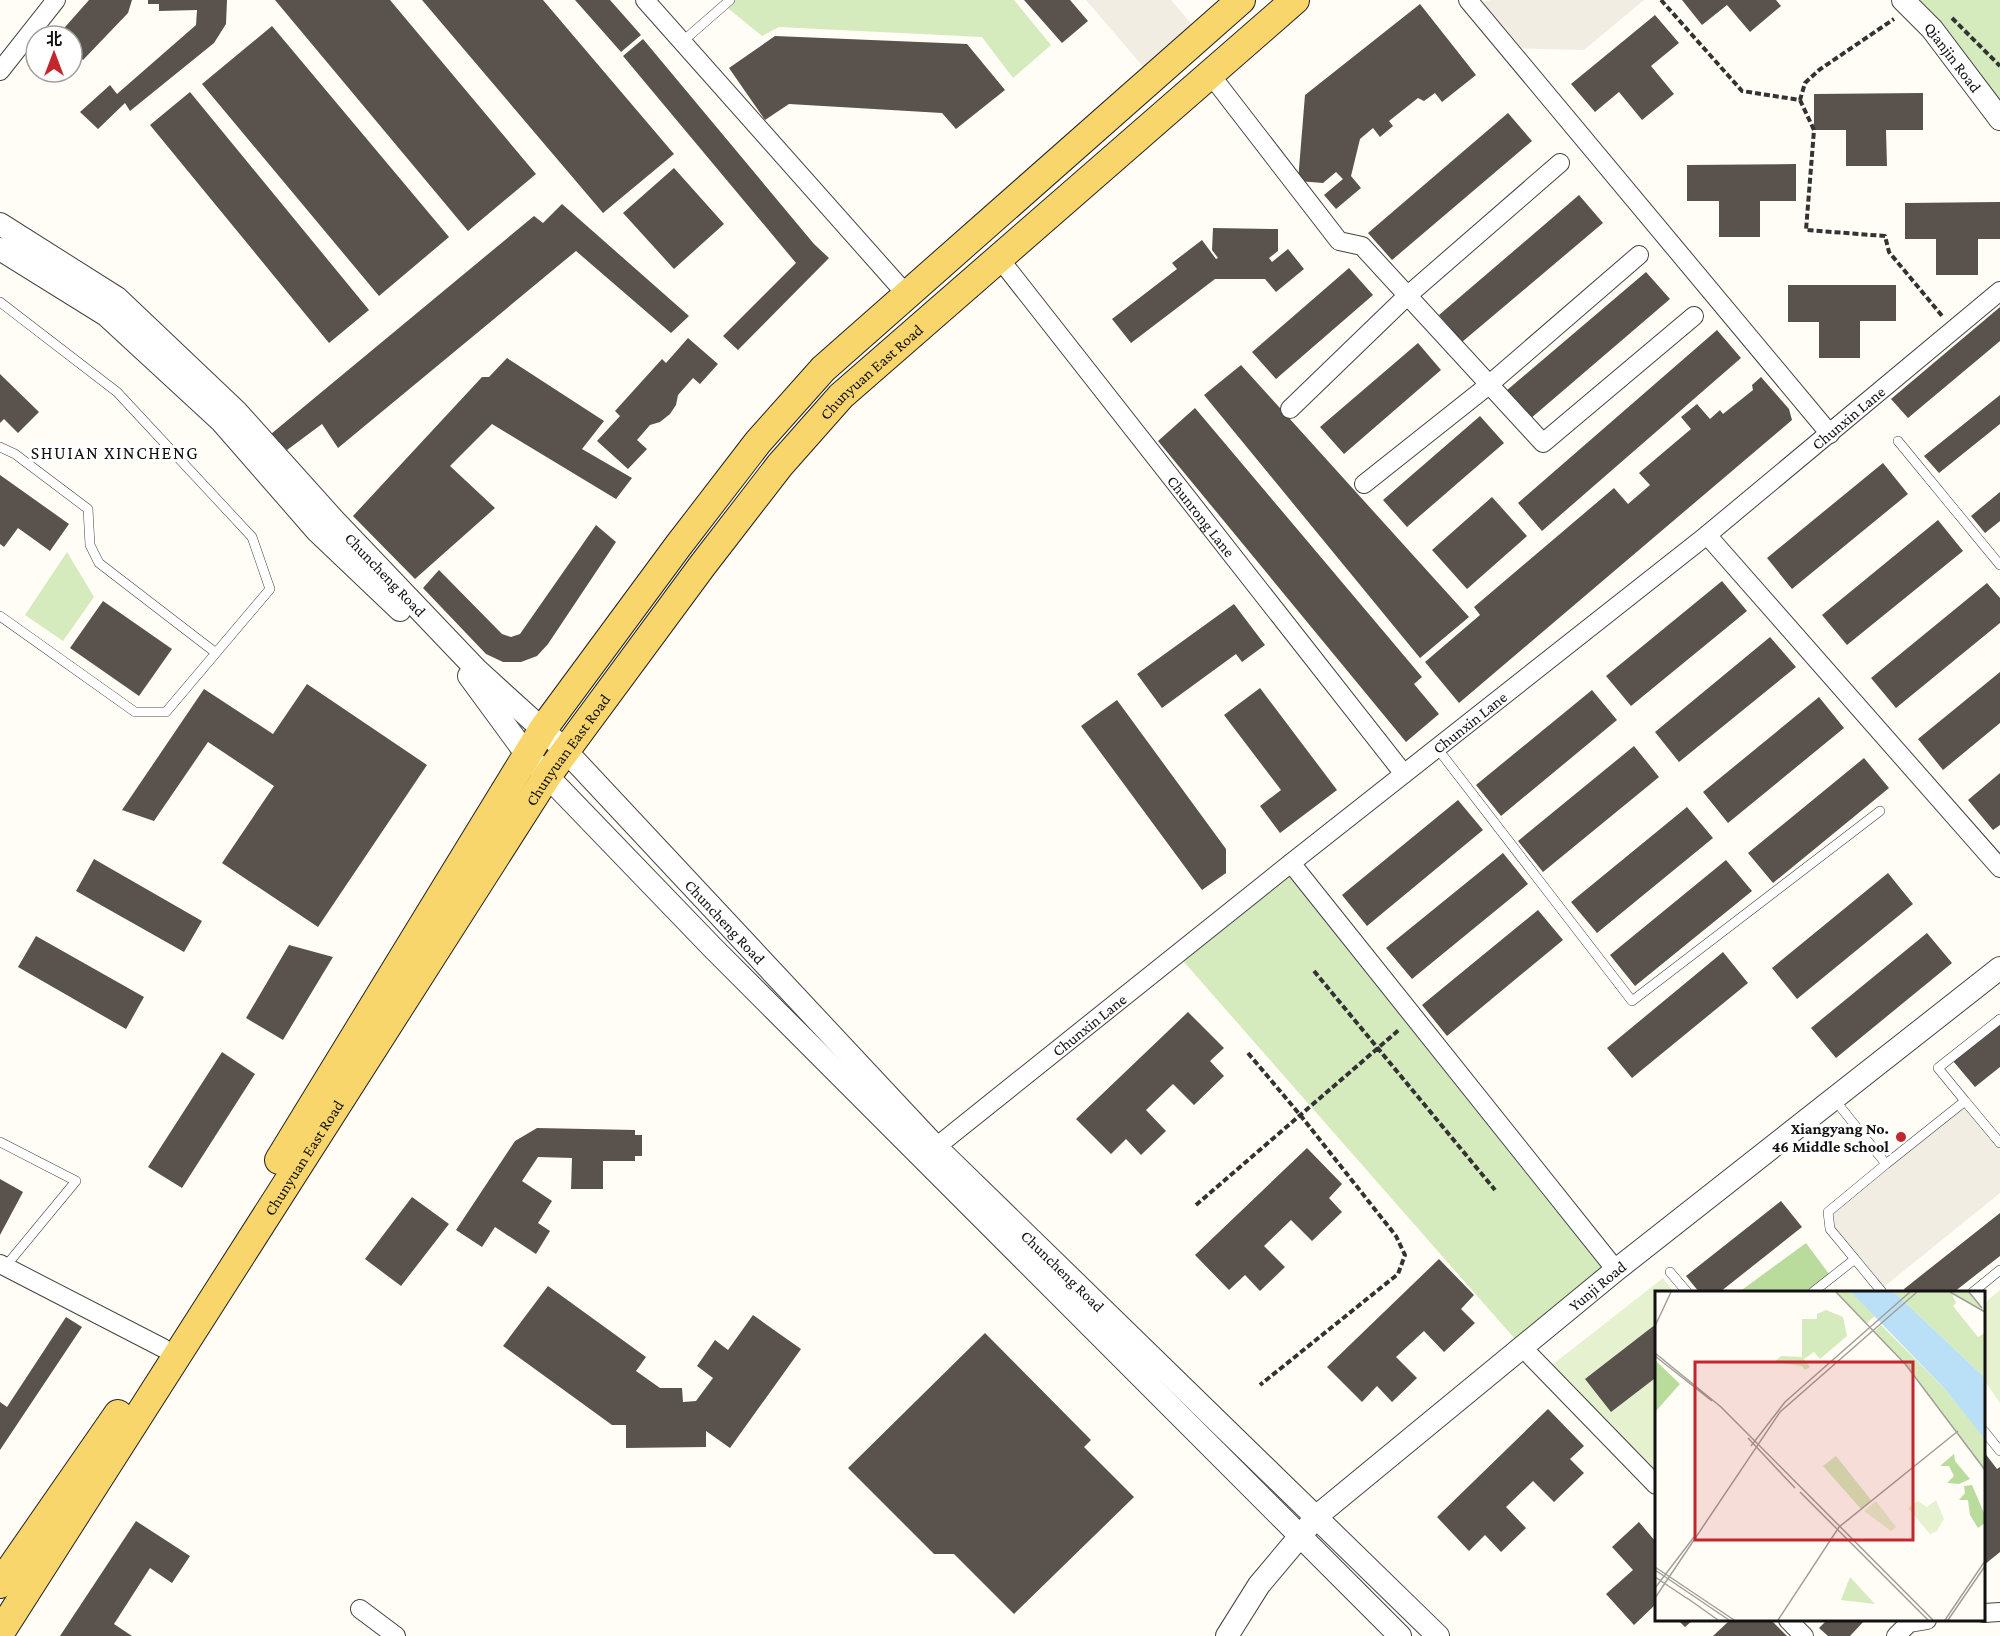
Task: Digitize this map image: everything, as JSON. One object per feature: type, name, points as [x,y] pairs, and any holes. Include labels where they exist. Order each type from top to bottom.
[{"type":"main road","name":"Chunyuan East Road","points":[[0,1584],[163,1348],[543,729],[758,442],[823,369],[1240,0]]},
{"type":"main road","name":"Chunyuan East Road","points":[[0,1633],[547,776],[702,566],[780,465],[841,396],[1295,0]]},
{"type":"street","points":[[0,71],[56,0]]},
{"type":"street","points":[[645,0],[906,294]]},
{"type":"street","points":[[1468,0],[1830,434]]},
{"type":"street","name":"Qianjin Road","points":[[1907,4],[1932,29],[2000,119]]},
{"type":"street","points":[[1210,74],[1339,241],[1362,246],[1543,442],[1694,316]]},
{"type":"street","points":[[1290,409],[1407,296],[1560,162]]},
{"type":"street","name":"Chuncheng Road","points":[[0,224],[117,298],[237,412],[333,519],[478,671],[565,750],[936,1147],[1438,1636]]},
{"type":"street","name":"Chuncheng Road","points":[[0,249],[106,315],[222,422],[317,531],[471,678],[527,755],[713,948],[1400,1636]]},
{"type":"street","points":[[1364,484],[1488,384],[1639,255]]},
{"type":"street","name":"Chunrong Lane","points":[[999,258],[1404,774]]},
{"type":"street","name":"Chunxin Lane","points":[[936,1147],[1291,863],[1707,536],[2000,291]]},
{"type":"street","points":[[1707,536],[2000,868]]},
{"type":"street","points":[[1291,863],[1616,1270]]},
{"type":"street","name":"Yunji Road","points":[[1227,1636],[1259,1585],[1317,1516],[1616,1270],[2000,968]]},
{"type":"street","points":[[3,1265],[163,1348]]},
{"type":"street","points":[[1522,1347],[1655,1484]]},
{"type":"street","points":[[360,1609],[396,1636]]},
{"type":"street","points":[[1985,1613],[2000,1612]]},
{"type":"street","points":[[1789,1621],[1804,1636]]},
{"type":"street","points":[[1896,1636],[1909,1623],[1922,1621]]},
{"type":"lane","points":[[682,42],[730,0]]},
{"type":"lane","points":[[0,302],[117,392],[252,537],[270,589],[166,712],[135,712],[0,616]]},
{"type":"lane","points":[[1898,441],[2000,565]]},
{"type":"lane","points":[[0,447],[15,454],[88,509],[90,545],[99,563],[216,653]]},
{"type":"lane","points":[[1437,748],[1632,1001],[1880,811]]},
{"type":"lane","points":[[2000,1019],[1938,1068],[2000,1143]]},
{"type":"lane","points":[[1834,1099],[1886,1164]]},
{"type":"lane","points":[[1880,1291],[1830,1229],[1828,1212],[1965,1101]]},
{"type":"lane","points":[[0,1142],[76,1181],[3,1265]]},
{"type":"lane","points":[[1815,1291],[1855,1259]]},
{"type":"lane","points":[[1975,1291],[2000,1270]]},
{"type":"lane","points":[[1670,1272],[1685,1291]]},
{"type":"lane","points":[[1985,1432],[2000,1451]]},
{"type":"path","points":[[1662,0],[1742,91],[1800,100]]},
{"type":"path","points":[[1907,4],[1805,83],[1800,100],[1814,130],[1806,230],[1885,236],[1889,252],[1954,330]]},
{"type":"path","points":[[1951,16],[2000,66]]},
{"type":"path","points":[[1314,971],[1496,1190]]},
{"type":"path","points":[[1196,1205],[1414,1017]]},
{"type":"path","points":[[1248,1053],[1396,1236],[1405,1255],[1398,1274],[1260,1385]]},
{"type":"green space","points":[[730,0],[1014,0],[1051,45],[1013,78],[982,37],[779,27],[762,36],[724,5]]},
{"type":"green space","points":[[1903,0],[2000,0],[2000,119]]},
{"type":"green space","points":[[67,552],[94,597],[63,641],[25,615]]},
{"type":"green space","points":[[1291,863],[1616,1270],[1522,1347],[1177,954]]},
{"type":"green space","points":[[1806,1243],[1829,1274],[1806,1291],[1740,1291]]},
{"type":"green space","points":[[1663,1278],[1673,1291],[1655,1291],[1655,1472],[1552,1365]]},
{"type":"green space","points":[[2000,1290],[2000,1403],[1985,1381],[1985,1305]]},
{"type":"shaded area","points":[[1086,0],[1171,0],[1201,35],[1152,77]]},
{"type":"shaded area","points":[[1491,0],[1644,0],[1584,50],[1508,48],[1471,4]]},
{"type":"shaded area","points":[[1965,1101],[2000,1143],[2000,1193],[1880,1290],[1830,1229],[1828,1212]]},
{"type":"building","points":[[89,0],[132,0],[128,13],[84,59],[84,24],[68,24]]},
{"type":"building","points":[[148,0],[227,0],[226,24],[214,43],[130,111],[125,103],[98,129],[80,112],[110,85],[117,94],[196,25],[197,10],[159,11],[159,4],[148,4]]},
{"type":"building","points":[[275,0],[390,0],[536,174],[468,231]]},
{"type":"building","points":[[422,0],[543,0],[674,154],[603,213]]},
{"type":"building","points":[[575,0],[610,0],[641,35],[621,52]]},
{"type":"building","points":[[1024,0],[1070,0],[1088,21],[1062,43]]},
{"type":"building","points":[[1682,0],[1776,0],[1781,6],[1750,32],[1727,5],[1702,25]]},
{"type":"building","points":[[1420,4],[1476,75],[1442,102],[1435,93],[1424,101],[1418,98],[1389,121],[1393,126],[1380,137],[1373,128],[1360,139],[1351,176],[1361,188],[1336,209],[1324,195],[1343,179],[1336,172],[1323,183],[1298,181],[1305,95]]},
{"type":"building","points":[[1655,15],[1679,43],[1651,66],[1674,94],[1642,120],[1619,92],[1595,112],[1571,84]]},
{"type":"building","points":[[272,26],[449,237],[379,296],[202,84]]},
{"type":"building","points":[[775,36],[967,44],[1005,90],[956,129],[942,113],[789,104],[765,120],[729,68]]},
{"type":"building","points":[[643,39],[814,244],[829,258],[738,350],[723,336],[796,263],[623,56]]},
{"type":"building","points":[[190,92],[369,310],[329,343],[150,125]]},
{"type":"building","points":[[1923,93],[1923,130],[1886,130],[1887,166],[1846,166],[1846,130],[1814,130],[1814,94]]},
{"type":"building","points":[[1508,113],[1532,141],[1392,260],[1368,233]]},
{"type":"building","points":[[1796,164],[1796,201],[1760,201],[1760,237],[1719,237],[1719,201],[1687,201],[1687,165]]},
{"type":"building","points":[[674,168],[724,224],[674,269],[623,213]]},
{"type":"building","points":[[1579,195],[1603,223],[1462,342],[1439,315]]},
{"type":"building","points":[[2000,202],[2000,239],[1978,239],[1978,275],[1936,275],[1936,239],[1905,239],[1905,203]]},
{"type":"building","points":[[562,204],[689,316],[671,333],[576,251],[338,448],[322,424],[287,450],[271,434],[534,216],[543,223]]},
{"type":"building","points":[[1213,228],[1278,229],[1278,251],[1269,258],[1272,262],[1288,249],[1304,269],[1276,292],[1265,279],[1215,279],[1131,343],[1112,319],[1177,269],[1172,263],[1202,240],[1216,259],[1218,258],[1212,250]]},
{"type":"building","points":[[1349,268],[1373,295],[1276,379],[1252,352]]},
{"type":"building","points":[[1646,272],[1670,299],[1530,419],[1506,391]]},
{"type":"building","points":[[1788,285],[1896,285],[1896,321],[1860,321],[1860,358],[1819,358],[1819,322],[1788,322]]},
{"type":"building","points":[[2000,307],[2000,341],[1908,418],[1891,399]]},
{"type":"building","points":[[1717,330],[1741,358],[1542,531],[1518,503]]},
{"type":"building","points":[[688,338],[718,364],[700,384],[693,378],[678,395],[676,405],[670,414],[660,422],[650,425],[637,440],[647,449],[628,469],[597,441],[620,416],[615,411],[662,359],[666,363]]},
{"type":"building","points":[[1418,343],[1441,370],[1344,454],[1320,427]]},
{"type":"building","points":[[507,358],[604,421],[582,449],[632,478],[616,499],[492,424],[450,466],[495,508],[415,579],[353,516],[482,377],[489,377]]},
{"type":"building","points":[[1241,365],[1469,617],[1420,658],[1204,395]]},
{"type":"building","points":[[0,374],[39,412],[18,433],[4,419],[0,423]]},
{"type":"building","points":[[1761,377],[1789,409],[1792,420],[1459,703],[1425,662],[1480,615],[1474,607],[1614,488],[1628,504],[1650,485],[1639,473],[1691,429],[1681,417],[1697,404],[1710,419],[1720,410],[1723,414],[1753,390],[1752,385]]},
{"type":"building","points":[[2000,395],[2000,424],[1939,473],[1924,456]]},
{"type":"building","points":[[1195,408],[1422,677],[1414,684],[1439,714],[1406,742],[1158,441]]},
{"type":"building","points":[[1480,416],[1504,443],[1407,527],[1383,500]]},
{"type":"building","points":[[1883,463],[1908,494],[1792,589],[1767,558]]},
{"type":"building","points":[[0,475],[69,524],[50,551],[18,528],[4,547],[0,544]]},
{"type":"building","points":[[2000,492],[2000,521],[1985,533],[1971,516]]},
{"type":"building","points":[[1492,497],[1527,536],[1467,589],[1432,550]]},
{"type":"building","points":[[1938,520],[1963,551],[1847,645],[1822,615]]},
{"type":"building","points":[[596,525],[616,542],[548,644],[537,656],[521,662],[503,662],[486,654],[423,588],[439,570],[502,634],[511,637],[520,634]]},
{"type":"building","points":[[1722,581],[1747,611],[1631,706],[1606,676]]},
{"type":"building","points":[[1987,583],[2000,598],[2000,623],[1896,708],[1871,678]]},
{"type":"building","points":[[103,601],[172,649],[139,696],[70,648]]},
{"type":"building","points":[[1234,604],[1265,645],[1242,662],[1236,654],[1162,708],[1137,674]]},
{"type":"building","points":[[1770,637],[1796,667],[1679,762],[1655,732]]},
{"type":"building","points":[[2000,672],[2000,723],[1943,770],[1918,739]]},
{"type":"building","points":[[307,684],[427,765],[318,927],[222,863],[274,786],[208,742],[154,821],[122,810],[204,689],[273,734]]},
{"type":"building","points":[[1260,688],[1337,790],[1280,833],[1260,806],[1281,790],[1224,715]]},
{"type":"building","points":[[1592,690],[1617,720],[1501,816],[1476,785]]},
{"type":"building","points":[[1819,697],[1844,728],[1728,823],[1703,792]]},
{"type":"building","points":[[1117,700],[1226,849],[1226,873],[1202,890],[1081,726]]},
{"type":"building","points":[[1634,746],[1659,777],[1543,872],[1518,841]]},
{"type":"building","points":[[1864,758],[1889,788],[1773,883],[1748,853]]},
{"type":"building","points":[[2000,773],[2000,825],[1993,830],[1968,800]]},
{"type":"building","points":[[1458,800],[1483,830],[1367,926],[1342,895]]},
{"type":"building","points":[[1687,807],[1713,838],[1597,933],[1571,902]]},
{"type":"building","points":[[1503,853],[1528,884],[1412,979],[1386,948]]},
{"type":"building","points":[[94,859],[202,921],[184,952],[76,891]]},
{"type":"building","points":[[1726,860],[1752,891],[1635,986],[1610,955]]},
{"type":"building","points":[[1888,873],[1913,904],[1797,999],[1772,968]]},
{"type":"building","points":[[1538,910],[1563,940],[1447,1036],[1422,1005]]},
{"type":"building","points":[[1927,933],[1952,963],[1836,1058],[1811,1028]]},
{"type":"building","points":[[36,936],[144,997],[126,1029],[18,967]]},
{"type":"building","points":[[289,945],[333,957],[283,1040],[246,1018]]},
{"type":"building","points":[[1723,952],[1748,983],[1632,1078],[1607,1048]]},
{"type":"building","points":[[1188,1012],[1224,1048],[1210,1061],[1224,1076],[1194,1105],[1173,1084],[1146,1110],[1166,1131],[1141,1155],[1126,1139],[1111,1154],[1076,1119]]},
{"type":"building","points":[[2000,1024],[2000,1067],[1975,1087],[1953,1061]]},
{"type":"building","points":[[222,1052],[255,1074],[182,1188],[148,1167]]},
{"type":"building","points":[[537,1128],[635,1130],[635,1135],[642,1135],[642,1156],[635,1156],[635,1161],[603,1161],[603,1189],[571,1189],[572,1158],[538,1157],[522,1181],[552,1201],[538,1223],[550,1231],[536,1254],[495,1227],[482,1247],[456,1230],[515,1141]]},
{"type":"building","points":[[1307,1148],[1342,1184],[1329,1198],[1342,1212],[1312,1241],[1291,1220],[1264,1246],[1285,1267],[1260,1291],[1245,1275],[1229,1290],[1195,1255]]},
{"type":"building","points":[[0,1179],[23,1192],[0,1235]]},
{"type":"building","points":[[412,1197],[449,1224],[401,1286],[365,1259]]},
{"type":"building","points":[[1781,1201],[1802,1227],[1721,1291],[1698,1291],[1686,1276]]},
{"type":"building","points":[[2000,1213],[2000,1256],[1955,1291],[1905,1291],[1904,1289]]},
{"type":"building","points":[[1439,1259],[1474,1295],[1461,1309],[1475,1323],[1444,1352],[1424,1331],[1396,1357],[1417,1378],[1392,1402],[1377,1386],[1362,1402],[1327,1367]]},
{"type":"building","points":[[548,1286],[646,1357],[636,1371],[660,1388],[682,1388],[683,1402],[696,1401],[713,1378],[697,1366],[715,1340],[728,1350],[753,1315],[801,1349],[730,1448],[706,1431],[706,1447],[626,1448],[626,1425],[612,1425],[503,1346]]},
{"type":"building","points":[[66,1317],[82,1327],[0,1450],[0,1402],[7,1407]]},
{"type":"building","points":[[1655,1325],[1655,1380],[1654,1379],[1611,1412],[1585,1379]]},
{"type":"building","points":[[985,1333],[1091,1440],[1084,1447],[1134,1497],[1014,1614],[954,1554],[934,1554],[848,1468]]},
{"type":"building","points":[[1548,1409],[1584,1446],[1570,1459],[1584,1473],[1554,1502],[1533,1481],[1506,1507],[1526,1528],[1501,1552],[1485,1535],[1469,1551],[1437,1517]]},
{"type":"building","points":[[1985,1453],[1997,1469],[2000,1467],[2000,1552],[1985,1564]]},
{"type":"building","points":[[136,1521],[190,1556],[172,1583],[150,1568],[114,1624],[132,1636],[60,1636]]},
{"type":"building","points":[[1639,1522],[1655,1541],[1655,1605],[1634,1625],[1606,1594],[1633,1570],[1612,1547]]},
{"type":"building","points":[[1679,1621],[1692,1621],[1685,1627]]},
{"type":"building","points":[[1729,1621],[1772,1621],[1787,1636],[1713,1636]]},
{"type":"building","points":[[1826,1621],[1864,1621],[1850,1636],[1828,1636],[1819,1628]]},
{"type":"place","name":"Xiangyang No. 46 Middle School","points":[[1901,1137]]},
{"type":"district","name":"SHUIAN XINCHENG","points":[[115,453]]}]
